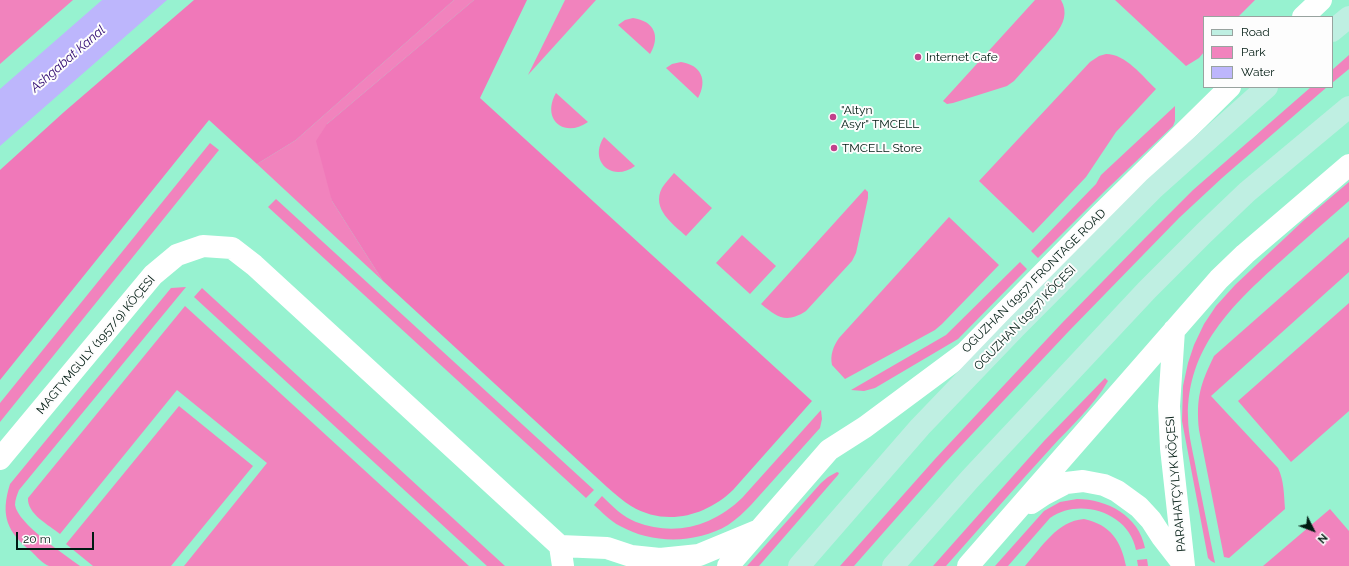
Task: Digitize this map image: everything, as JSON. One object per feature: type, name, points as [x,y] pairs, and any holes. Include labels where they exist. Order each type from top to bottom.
[{"type":"main road","points":[[1333,30],[1349,17]]},
{"type":"main road","name":"OGUZHAN (1957) KÖÇESI","points":[[799,566],[920,427],[1015,328],[1154,188],[1266,88]]},
{"type":"main road","points":[[893,566],[986,462],[1147,290],[1247,192],[1349,107]]},
{"type":"street","name":"OGUZHAN (1957) FRONTAGE ROAD","points":[[728,566],[829,450],[865,427],[966,352],[1099,216],[1229,88]]},
{"type":"street","points":[[968,566],[1219,278],[1349,165]]},
{"type":"street","name":"MAGTYMGULY (1957/9) KÖÇESI","points":[[0,459],[153,275],[177,255],[204,246],[232,248],[254,265],[562,556]]},
{"type":"street","points":[[966,352],[1015,328]]},
{"type":"street","name":"PARAHATÇYLYK KÖÇESI","points":[[1174,330],[1169,406],[1171,448],[1184,565]]},
{"type":"street","points":[[1010,517],[1043,495],[1066,483],[1083,481],[1104,485],[1117,491],[1139,507],[1151,520],[1184,565]]},
{"type":"street","points":[[562,556],[607,548],[631,556],[660,559],[699,554],[760,529]]},
{"type":"green space","points":[[0,0],[73,0],[0,64]]},
{"type":"green space","points":[[454,0],[474,0],[327,124],[332,201],[383,281],[257,164],[296,140]]},
{"type":"green space","points":[[565,0],[596,0],[528,75]]},
{"type":"green space","points":[[1035,0],[1061,0],[1065,13],[1063,22],[1055,35],[1014,81],[1007,86],[953,103],[947,104],[943,101]]},
{"type":"green space","points":[[1115,0],[1255,0],[1239,16],[1203,16],[1203,53],[1199,58],[1186,66]]},
{"type":"green space","points":[[633,18],[646,22],[654,30],[655,41],[650,54],[618,25],[625,20]]},
{"type":"green space","points":[[1106,54],[1113,55],[1127,62],[1156,89],[1116,132],[1086,177],[1033,233],[979,181],[1090,62],[1099,56]]},
{"type":"green space","points":[[1349,55],[1349,69],[1333,82],[1333,69]]},
{"type":"green space","points":[[681,62],[694,66],[701,74],[702,85],[698,98],[666,68],[672,64]]},
{"type":"green space","points":[[1310,88],[1326,88],[1222,178],[1179,218],[1069,331],[943,465],[854,566],[840,566],[935,459],[1062,323],[1193,190]]},
{"type":"green space","points":[[556,93],[588,122],[579,127],[571,128],[563,127],[557,124],[551,111],[552,102]]},
{"type":"green space","points":[[1175,106],[1175,121],[1173,126],[1038,258],[1031,251],[1096,184],[1101,175]]},
{"type":"green space","points":[[604,137],[635,166],[626,171],[618,172],[611,171],[605,167],[599,154],[600,146]]},
{"type":"green space","points":[[210,143],[219,150],[0,422],[0,403]]},
{"type":"green space","points":[[674,173],[712,208],[686,236],[665,215],[659,203],[659,196],[662,188]]},
{"type":"green space","points":[[1349,182],[1349,201],[1246,294],[1216,330],[1204,349],[1195,370],[1190,392],[1188,417],[1189,431],[1215,563],[1208,558],[1182,421],[1183,386],[1194,345],[1204,324],[1216,306],[1235,285],[1303,221]]},
{"type":"green space","points":[[865,189],[868,192],[868,198],[856,253],[852,261],[806,311],[799,315],[787,318],[782,317],[761,304]]},
{"type":"green space","points":[[276,199],[594,490],[586,498],[268,207]]},
{"type":"green space","points":[[949,217],[999,265],[935,330],[845,379],[832,365],[832,351],[839,338]]},
{"type":"green space","points":[[742,235],[776,266],[750,294],[716,263]]},
{"type":"green space","points":[[1349,237],[1349,272],[1211,396],[1278,468],[1283,483],[1284,493],[1285,509],[1229,558],[1224,557],[1199,430],[1198,409],[1200,392],[1205,375],[1214,356]]},
{"type":"green space","points":[[1020,262],[1027,269],[958,339],[875,388],[864,391],[851,390],[946,335]]},
{"type":"green space","points":[[186,287],[19,490],[15,505],[18,513],[24,521],[43,538],[80,566],[49,566],[23,545],[11,530],[6,514],[7,495],[10,484],[171,288]]},
{"type":"green space","points":[[202,288],[505,566],[487,566],[194,297]]},
{"type":"green space","points":[[1349,303],[1349,411],[1291,462],[1238,401]]},
{"type":"green space","points":[[185,306],[469,566],[184,566],[267,463],[177,390],[60,534],[40,519],[31,509],[28,498]]},
{"type":"green space","points":[[1105,378],[1108,381],[1089,408],[946,566],[933,566],[1044,441]]},
{"type":"green space","points":[[179,406],[253,466],[171,566],[93,566],[66,544]]},
{"type":"green space","points":[[821,410],[822,419],[820,428],[748,508],[731,523],[715,531],[702,536],[688,538],[660,539],[646,536],[616,524],[594,505],[602,496],[622,514],[636,522],[665,529],[693,526],[706,522],[731,508],[742,498]]},
{"type":"green space","points":[[837,472],[839,473],[838,475],[759,566],[747,566],[821,483]]},
{"type":"green space","points":[[1077,499],[1099,502],[1110,506],[1129,518],[1142,537],[1145,548],[1136,550],[1131,537],[1124,526],[1113,518],[1101,512],[1088,509],[1075,509],[1062,512],[1050,518],[1008,566],[995,566],[1044,511],[1060,502]]},
{"type":"green space","points":[[1330,509],[1349,531],[1349,566],[1263,566]]},
{"type":"green space","points":[[1084,519],[1101,525],[1113,535],[1121,549],[1126,566],[1025,566],[1044,543],[1058,530],[1074,521]]},
{"type":"green space","points":[[1147,559],[1148,566],[1138,566],[1137,560]]},
{"type":"shaded area","points":[[194,0],[454,0],[296,140],[257,164],[209,120],[0,380],[0,170],[64,112]]},
{"type":"shaded area","points":[[474,0],[527,0],[480,98],[812,401],[733,490],[711,506],[698,512],[685,516],[658,516],[631,506],[607,487],[383,281],[332,201],[316,141],[327,124]]},
{"type":"water","name":"Ashgabat Kanal","points":[[102,0],[167,0],[0,146],[0,89]]},
{"type":"place","name":"Internet Cafe","points":[[918,57]]},
{"type":"place","name":"\"Altyn Asyr\" TMCELL","points":[[833,117]]},
{"type":"place","name":"TMCELL Store","points":[[834,148]]}]
